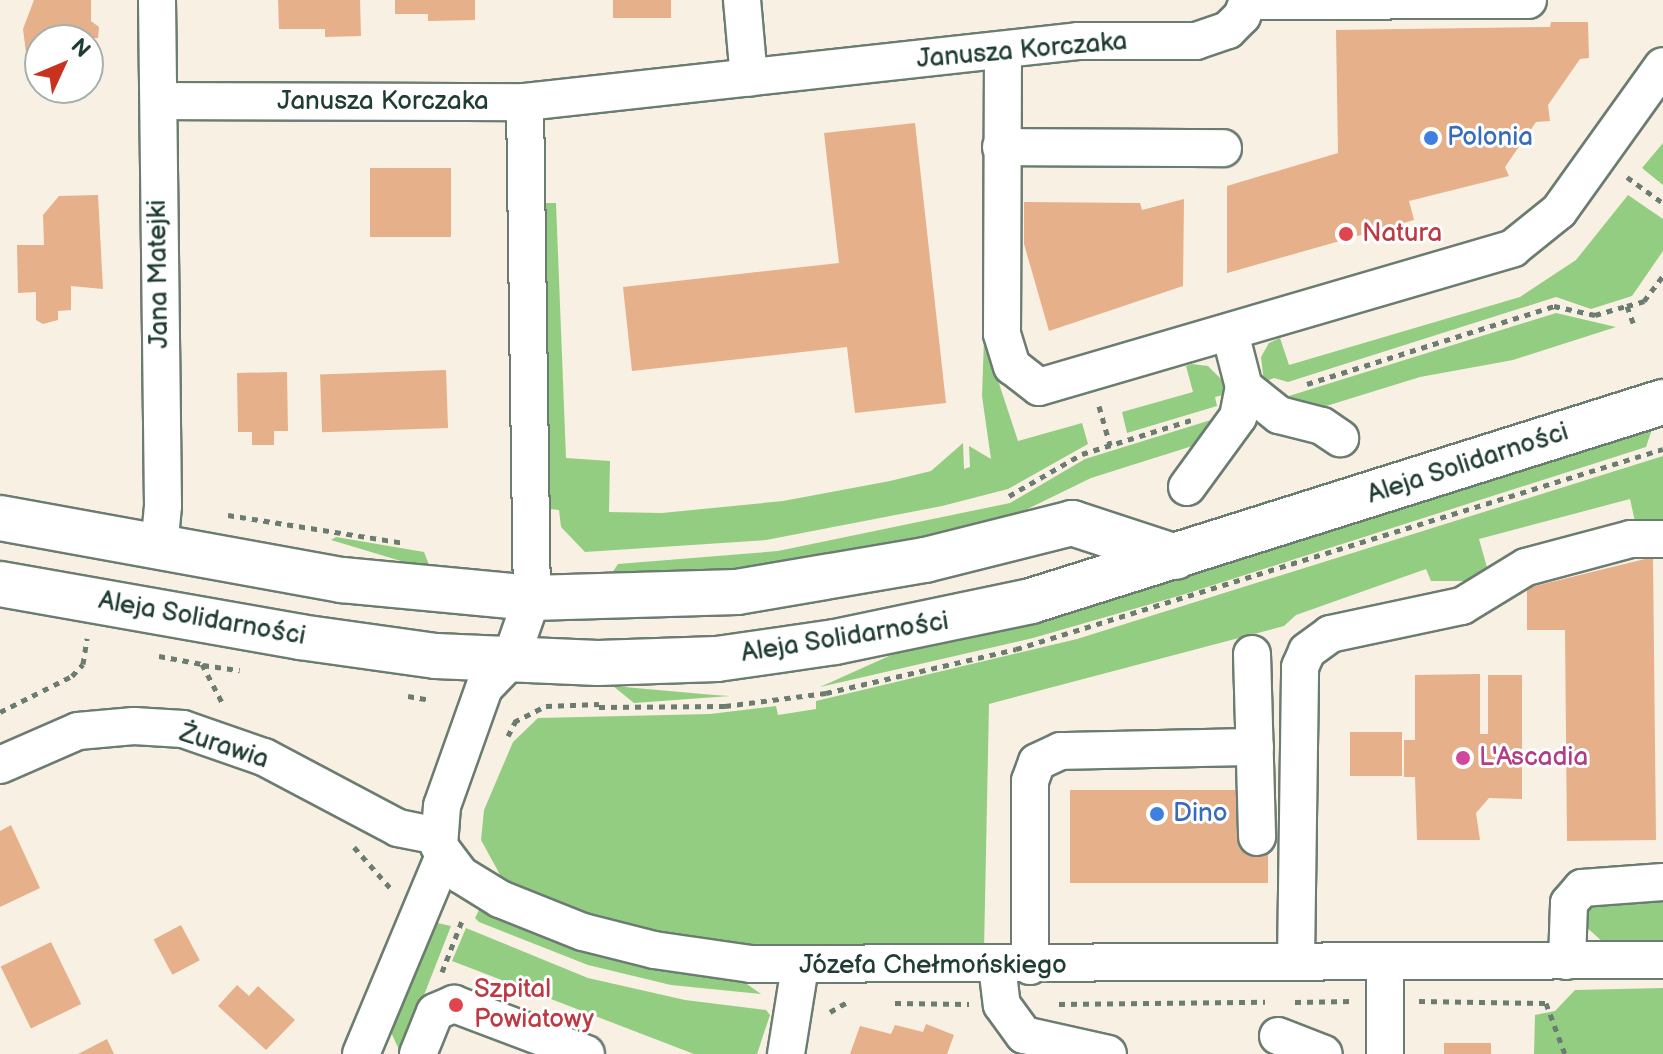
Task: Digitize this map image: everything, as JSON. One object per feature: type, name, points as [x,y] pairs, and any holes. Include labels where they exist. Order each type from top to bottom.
[{"type":"main road","name":"Aleja Solidarności","points":[[0,584],[90,621],[300,637],[510,661],[649,663],[835,642],[1031,601],[1663,402]]},
{"type":"main road","points":[[0,518],[342,580],[532,598],[622,600],[737,592],[935,558],[1072,523],[1176,557]]},
{"type":"street","name":"Jana Matejki","points":[[157,0],[159,548]]},
{"type":"street","points":[[742,0],[749,78]]},
{"type":"street","name":"Janusza Korczaka","points":[[159,101],[525,102],[1078,41],[1208,39],[1238,22],[1248,0],[1528,0]]},
{"type":"street","points":[[1003,50],[1001,325],[1019,376],[1049,386],[1494,256],[1533,237],[1559,211],[1663,66]]},
{"type":"street","points":[[361,1054],[441,846],[447,791],[484,688],[510,661],[532,598],[525,102]]},
{"type":"street","points":[[1001,147],[1223,148]]},
{"type":"street","points":[[1187,487],[1192,473],[1236,425],[1244,387],[1230,333]]},
{"type":"street","points":[[1244,387],[1279,415],[1322,426],[1340,438]]},
{"type":"street","points":[[1296,962],[1300,667],[1307,651],[1330,634],[1462,606],[1537,564],[1643,537],[1663,539]]},
{"type":"street","points":[[1252,654],[1257,837]]},
{"type":"street","name":"Żurawia","points":[[0,765],[78,731],[134,726],[183,729],[264,757],[398,828],[441,846]]},
{"type":"street","points":[[1108,1054],[1013,1044],[1002,1005],[1014,966],[1030,781],[1037,762],[1061,751],[1255,747]]},
{"type":"street","name":"Józefa Chełmońskiego","points":[[441,846],[461,875],[500,899],[583,932],[684,956],[800,967],[1663,960]]},
{"type":"street","points":[[1567,961],[1569,903],[1582,888],[1663,882]]},
{"type":"street","points":[[1385,962],[1385,1054]]},
{"type":"street","points":[[786,1054],[800,967]]},
{"type":"street","points":[[418,1054],[435,1012],[454,1004],[586,1054]]},
{"type":"street","points":[[1275,1019],[1324,1054]]},
{"type":"path","points":[[1614,167],[1663,203]]},
{"type":"path","points":[[1302,385],[1554,306],[1595,315],[1644,301],[1663,276]]},
{"type":"path","points":[[1627,306],[1634,325]]},
{"type":"path","points":[[1094,390],[1110,445]]},
{"type":"path","points":[[994,500],[1110,445],[1204,416]]},
{"type":"path","points":[[221,514],[420,546]]},
{"type":"path","points":[[74,640],[90,621]]},
{"type":"path","points":[[90,621],[101,644]]},
{"type":"path","points":[[0,712],[72,676],[83,664],[90,621]]},
{"type":"path","points":[[144,653],[202,664],[232,721]]},
{"type":"path","points":[[433,685],[431,700],[439,707]]},
{"type":"path","points":[[504,744],[515,722],[528,711],[546,706],[599,707],[599,695]]},
{"type":"path","points":[[506,719],[515,722]]},
{"type":"path","points":[[350,842],[403,897]]},
{"type":"path","points":[[445,981],[439,979],[466,911]]},
{"type":"path","points":[[820,1011],[865,1002]]},
{"type":"path","points":[[880,1002],[1275,1019]]},
{"type":"path","points":[[1289,1002],[1546,1003],[1565,1054]]},
{"type":"green space","points":[[1663,143],[1663,185],[1642,168]]},
{"type":"green space","points":[[1628,195],[1663,219],[1663,251],[1632,296],[1591,309],[1556,297],[1288,382],[1274,378],[1264,382],[1261,357],[1269,343],[1280,338],[1289,365],[1520,297],[1576,260]]},
{"type":"green space","points":[[544,203],[556,203],[566,458],[610,461],[609,512],[662,513],[783,501],[890,481],[931,471],[963,443],[964,469],[970,467],[969,446],[991,459],[982,396],[984,338],[1018,441],[1082,423],[1088,444],[1008,489],[942,506],[766,540],[585,552],[561,527],[559,510],[550,509]]},
{"type":"green space","points":[[1556,313],[1616,327],[1513,360],[1420,377],[1310,411],[1276,400]]},
{"type":"green space","points":[[1186,366],[1208,366],[1222,380],[1227,394],[1215,397],[1217,406],[1127,433],[1122,412],[1193,392]]},
{"type":"green space","points":[[1227,415],[1205,442],[1091,478],[1009,518],[902,543],[733,571],[608,579],[618,564],[778,551],[1010,503],[1085,459]]},
{"type":"green space","points":[[1652,429],[1646,447],[1182,595],[1033,638],[820,687],[898,652],[1081,608]]},
{"type":"green space","points":[[1663,456],[1663,524],[1636,526],[1630,499],[1479,539],[1488,571],[1480,581],[1431,581],[1426,569],[1296,615],[1284,626],[989,704],[984,951],[822,953],[684,941],[603,921],[504,882],[481,840],[484,810],[513,742],[538,718],[710,714],[776,706],[778,715],[816,709],[816,701],[1077,639]]},
{"type":"green space","points":[[336,537],[424,552],[431,570],[331,540]]},
{"type":"green space","points":[[613,686],[714,695],[730,696],[634,703]]},
{"type":"green space","points":[[1663,899],[1663,943],[1604,943],[1584,925],[1588,903]]},
{"type":"green space","points":[[480,908],[573,947],[637,964],[744,982],[761,994],[671,985],[588,965],[479,922],[475,918]]},
{"type":"green space","points":[[433,922],[451,926],[401,1054],[389,1028]]},
{"type":"green space","points":[[466,928],[588,978],[685,1000],[766,1010],[770,1015],[757,1054],[694,1054],[452,961]]},
{"type":"green space","points":[[1663,988],[1663,1054],[1534,1054],[1535,1015],[1555,1011],[1575,990]]},
{"type":"building","points":[[34,0],[91,0],[91,21],[95,24],[25,24]]},
{"type":"building","points":[[278,0],[360,0],[361,36],[325,37],[325,29],[279,29]]},
{"type":"building","points":[[395,0],[475,0],[475,20],[428,21],[428,14],[395,14]]},
{"type":"building","points":[[613,0],[671,0],[671,18],[613,18]]},
{"type":"building","name":"Polonia","points":[[1551,22],[1588,22],[1589,58],[1580,59],[1548,105],[1550,121],[1536,122],[1505,167],[1509,176],[1409,201],[1414,220],[1227,273],[1227,186],[1338,153],[1336,30],[1550,27]]},
{"type":"building","points":[[915,123],[946,403],[855,413],[847,347],[632,371],[623,287],[839,263],[824,133]]},
{"type":"building","points":[[370,168],[451,168],[451,237],[370,237]]},
{"type":"building","points":[[98,195],[103,289],[71,286],[71,310],[58,311],[58,320],[43,324],[36,320],[36,292],[18,293],[17,245],[44,245],[43,215],[59,196]]},
{"type":"building","points":[[1184,199],[1183,286],[1049,331],[1024,244],[1024,202],[1140,203],[1142,210]]},
{"type":"building","points":[[446,370],[448,428],[322,432],[320,374]]},
{"type":"building","points":[[287,372],[288,431],[274,431],[274,445],[252,445],[252,432],[238,432],[237,373]]},
{"type":"building","points":[[1653,557],[1656,840],[1567,841],[1565,630],[1527,630],[1527,588]]},
{"type":"building","name":"L'Ascadia","points":[[1480,674],[1480,734],[1488,734],[1488,675],[1522,675],[1522,799],[1489,798],[1476,813],[1480,840],[1417,840],[1415,777],[1404,777],[1404,740],[1415,740],[1415,675]]},
{"type":"building","points":[[1350,732],[1402,732],[1402,776],[1350,776]]},
{"type":"building","name":"Dino","points":[[1070,790],[1242,790],[1268,836],[1268,883],[1070,883]]},
{"type":"building","points":[[11,825],[40,888],[0,907],[0,831]]},
{"type":"building","points":[[181,925],[200,960],[172,975],[154,940]]},
{"type":"building","points":[[51,942],[81,1004],[31,1029],[1,967]]},
{"type":"building","points":[[237,985],[249,996],[258,986],[295,1020],[266,1050],[218,1006]]},
{"type":"building","points":[[926,1024],[954,1035],[947,1054],[850,1054],[860,1026],[891,1034],[895,1025],[923,1032]]},
{"type":"building","points":[[107,1039],[114,1054],[78,1054]]},
{"type":"building","points":[[1444,1043],[1491,1043],[1491,1054],[1444,1054]]},
{"type":"place","name":"Polonia","points":[[1431,138]]},
{"type":"place","name":"Natura","points":[[1346,234]]},
{"type":"place","name":"L'Ascadia","points":[[1463,758]]},
{"type":"place","name":"Dino","points":[[1157,814]]},
{"type":"place","name":"Szpital Powiatowy","points":[[456,1005]]}]
